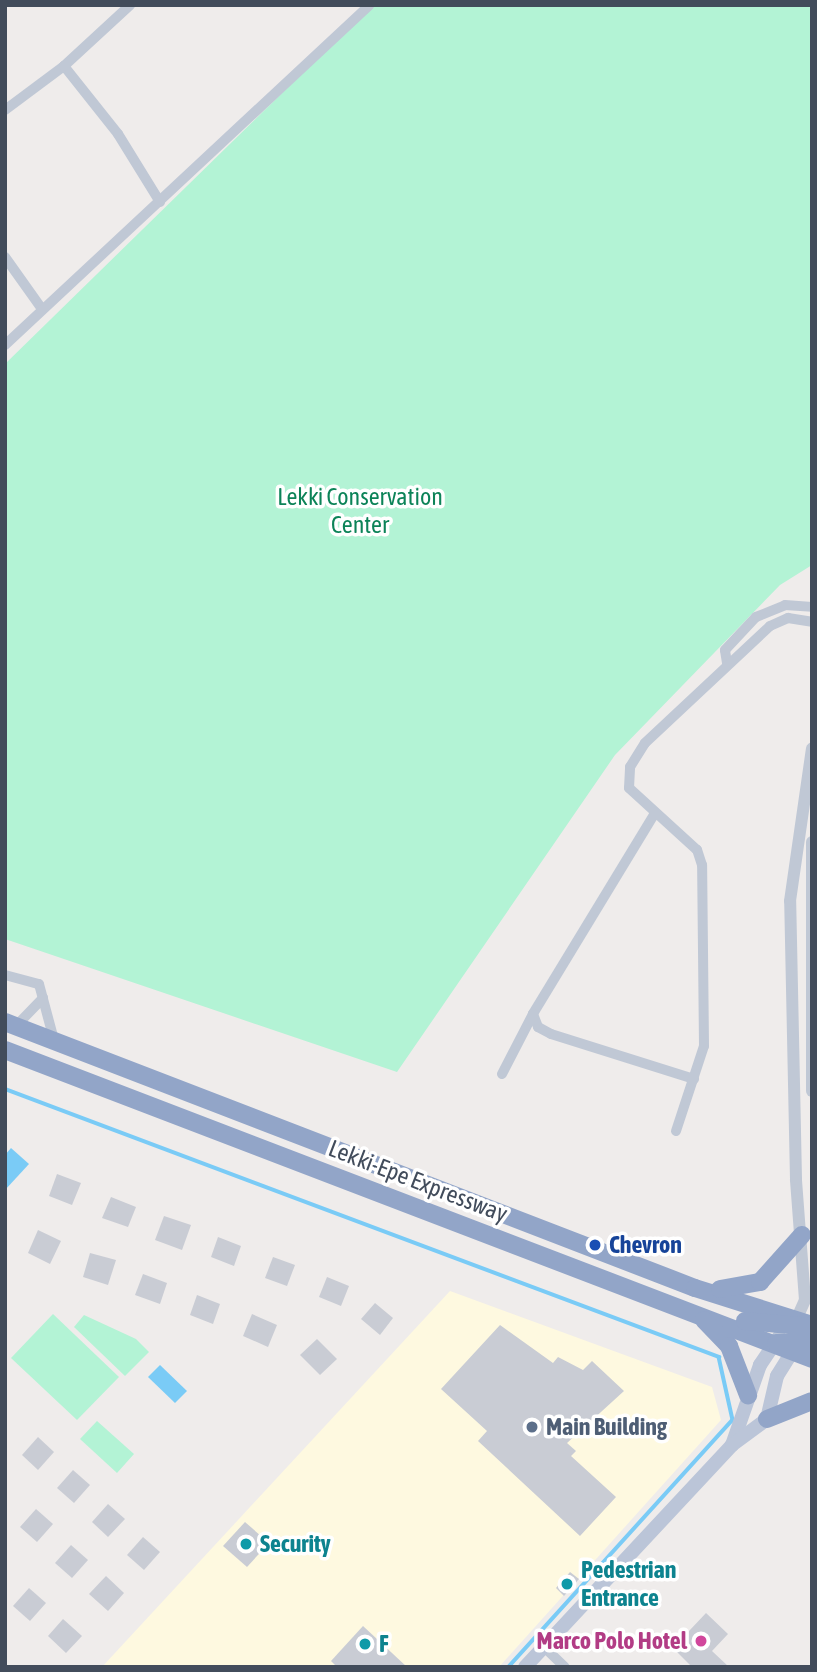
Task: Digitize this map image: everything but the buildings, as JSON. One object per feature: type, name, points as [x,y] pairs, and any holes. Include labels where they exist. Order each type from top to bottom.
[{"type":"highway","name":"Lekki-Epe Expressway","points":[[11,1024],[695,1288],[799,1334],[812,1359]]},
{"type":"highway","name":"Lekki-Epe Expressway","points":[[5,1049],[695,1313],[799,1334]]},
{"type":"highway","points":[[695,1288],[744,1289],[760,1282],[802,1236]]},
{"type":"highway","points":[[602,1277],[620,1275],[732,1317],[799,1334]]},
{"type":"highway","points":[[695,1313],[729,1346],[748,1395]]},
{"type":"highway","points":[[767,1419],[812,1401]]},
{"type":"main road","points":[[732,1445],[748,1395],[799,1334]]},
{"type":"main road","points":[[525,1667],[732,1445],[767,1419],[799,1334]]},
{"type":"street","points":[[5,110],[64,66],[130,5]]},
{"type":"street","points":[[5,345],[369,5]]},
{"type":"street","points":[[64,66],[118,134],[160,202]]},
{"type":"street","points":[[5,257],[42,309]]},
{"type":"street","points":[[727,663],[724,650],[756,617],[785,605],[812,607]]},
{"type":"street","points":[[676,1131],[704,1046],[702,865],[696,850],[629,788],[634,757],[727,663],[738,661],[775,622],[812,622]]},
{"type":"street","points":[[799,1334],[805,1300],[790,901],[812,749]]},
{"type":"street","points":[[502,1074],[533,1014],[540,993],[654,813]]},
{"type":"street","points":[[812,842],[812,1091]]},
{"type":"street","points":[[5,975],[33,979],[43,997],[54,1040]]},
{"type":"street","points":[[11,1024],[43,997]]},
{"type":"street","points":[[533,1014],[538,1027],[551,1034],[694,1079]]},
{"type":"street","points":[[543,1646],[565,1667]]},
{"type":"shaded area","points":[[450,1291],[712,1387],[721,1420],[499,1667],[102,1667]]},
{"type":"green space","name":"Lekki Conservation Center","points":[[372,5],[812,5],[812,565],[780,585],[615,755],[397,1072],[5,939],[5,364]]},
{"type":"green space","points":[[53,1314],[119,1377],[77,1420],[11,1358]]},
{"type":"green space","points":[[84,1315],[136,1339],[149,1352],[125,1376],[74,1327]]},
{"type":"green space","points":[[97,1421],[134,1454],[117,1473],[80,1439]]},
{"type":"water","points":[[11,1148],[29,1164],[5,1190],[5,1155]]},
{"type":"water","points":[[160,1365],[187,1391],[175,1403],[148,1377]]},
{"type":"waterway","points":[[5,1089],[719,1357],[733,1420],[509,1667]]},
{"type":"place","name":"Chevron","points":[[595,1245]]},
{"type":"place","name":"Main Building","points":[[532,1427]]},
{"type":"place","name":"Security","points":[[246,1544]]},
{"type":"place","name":"Pedestrian Entrance","points":[[567,1584]]},
{"type":"place","name":"Marco Polo Hotel","points":[[701,1641]]},
{"type":"place","name":"F","points":[[365,1644]]}]
